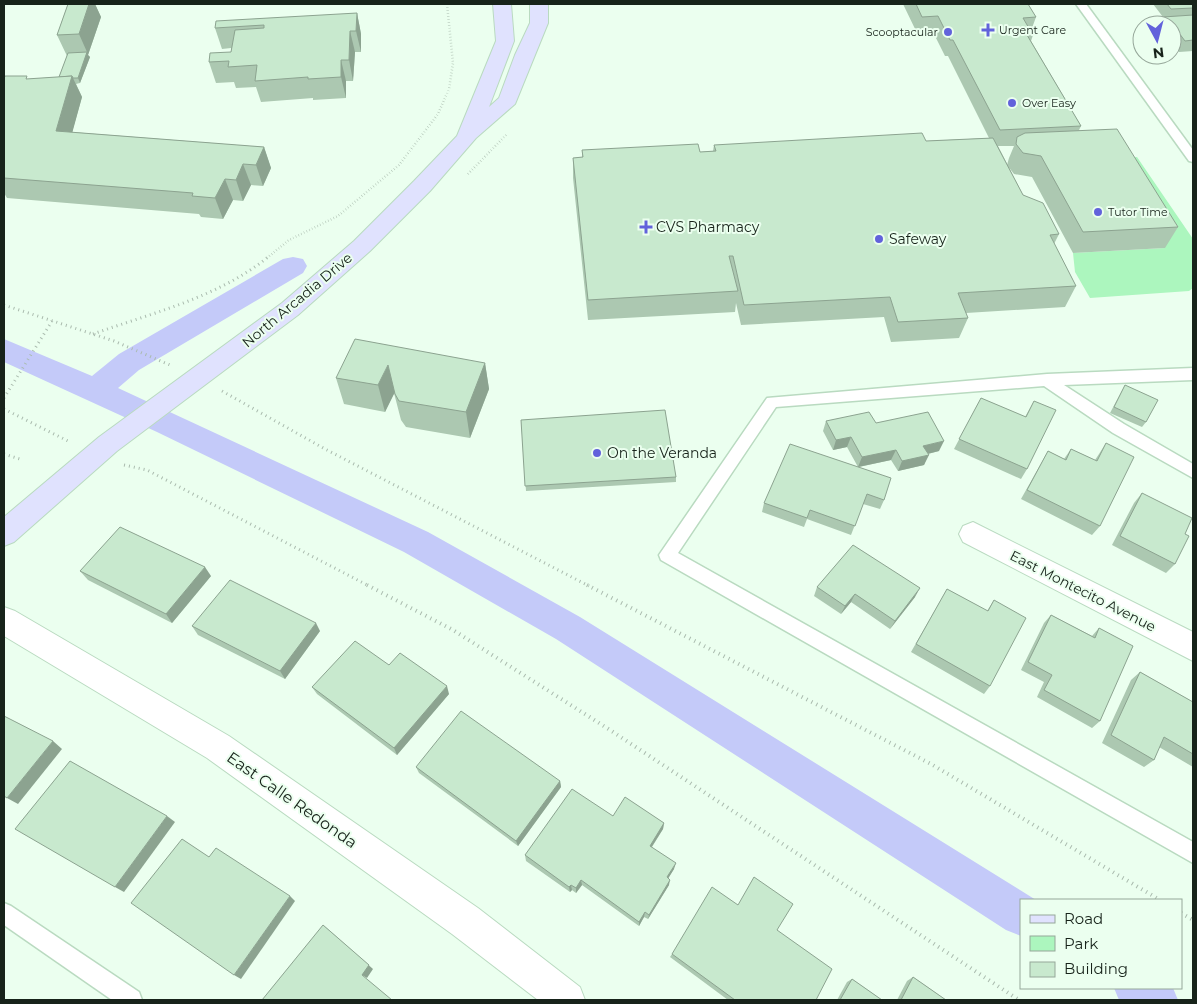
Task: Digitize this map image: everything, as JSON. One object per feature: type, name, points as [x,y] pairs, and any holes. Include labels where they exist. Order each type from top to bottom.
[{"type":"street","name":"North Arcadia Drive","points":[[4,534],[121,434],[261,331],[326,278],[422,186],[466,138],[501,54],[505,29],[502,4]]},
{"type":"street","points":[[466,138],[508,100],[524,55],[539,23],[539,4]]},
{"type":"street","points":[[522,12],[524,55]]},
{"type":"street","name":"East Montecito Avenue","points":[[973,534],[1193,647]]},
{"type":"street","name":"East Calle Redonda","points":[[4,620],[218,747],[465,921],[567,1000]]},
{"type":"lane","points":[[1080,4],[1193,158]]},
{"type":"lane","points":[[1193,374],[1048,380],[772,402],[667,556],[1193,853]]},
{"type":"lane","points":[[1048,380],[1074,400],[1129,435],[1193,472]]},
{"type":"lane","points":[[4,913],[131,1000]]},
{"type":"path","points":[[93,334],[195,298],[252,270],[289,240],[338,216],[400,165],[429,128],[449,89],[453,63],[447,4]]},
{"type":"path","points":[[4,305],[114,341],[169,365]]},
{"type":"path","points":[[4,398],[52,321]]},
{"type":"path","points":[[219,389],[324,448],[931,764],[1158,899]]},
{"type":"path","points":[[4,408],[74,444]]},
{"type":"path","points":[[4,454],[23,460]]},
{"type":"path","points":[[119,464],[147,470],[453,630],[610,730],[1019,1000]]},
{"type":"path","points":[[1182,914],[1193,920]]},
{"type":"green space","points":[[1137,157],[1193,239],[1193,288],[1189,291],[1090,298],[1075,272],[1073,253],[1165,248],[1112,159]]},
{"type":"building","points":[[68,4],[89,4],[79,34],[57,35]]},
{"type":"building","points":[[916,4],[1028,4],[1036,17],[1023,18],[1033,35],[1027,35],[1081,126],[1000,130],[953,40],[950,40],[938,16],[922,17]]},
{"type":"building","points":[[1167,4],[1193,4],[1193,8],[1171,9]]},
{"type":"building","points":[[357,13],[356,31],[350,31],[349,60],[341,60],[341,77],[308,79],[308,77],[255,81],[257,65],[228,67],[229,61],[209,62],[210,53],[231,52],[235,30],[264,28],[264,25],[215,28],[216,21]]},
{"type":"building","points":[[1193,15],[1193,40],[1185,41],[1182,37],[1182,16]]},
{"type":"building","points":[[87,52],[78,78],[73,78],[72,76],[59,77],[68,53]]},
{"type":"building","points":[[5,76],[27,76],[26,79],[72,76],[56,131],[264,147],[256,165],[243,164],[236,180],[225,179],[215,198],[192,196],[193,193],[4,178]]},
{"type":"building","points":[[1117,129],[1178,227],[1083,232],[1041,156],[1023,153],[1016,144],[1017,137],[1025,133]]},
{"type":"building","name":"Safeway","points":[[922,133],[926,141],[993,138],[1023,195],[1043,203],[1059,234],[1050,235],[1076,286],[958,293],[968,318],[898,322],[890,297],[744,305],[733,256],[729,256],[738,291],[588,300],[573,158],[583,157],[582,150],[698,144],[700,152],[716,151],[714,145]]},
{"type":"building","points":[[355,339],[485,363],[466,412],[399,401],[395,394],[388,365],[378,385],[336,378]]},
{"type":"building","points":[[1125,385],[1158,400],[1146,422],[1114,407]]},
{"type":"building","points":[[981,398],[1026,417],[1034,401],[1056,410],[1027,469],[959,439]]},
{"type":"building","name":"On the Veranda","points":[[665,410],[676,477],[525,486],[521,420]]},
{"type":"building","points":[[869,412],[876,423],[928,412],[944,441],[923,446],[929,455],[902,461],[896,450],[862,457],[851,437],[836,440],[826,421]]},
{"type":"building","points":[[1106,443],[1134,457],[1100,526],[1027,490],[1048,451],[1066,460],[1071,449],[1097,461]]},
{"type":"building","points":[[790,444],[891,478],[884,500],[867,494],[855,526],[810,510],[807,518],[764,503]]},
{"type":"building","points":[[1142,493],[1192,518],[1185,534],[1189,536],[1175,564],[1120,536]]},
{"type":"building","points":[[120,527],[205,567],[166,614],[80,571]]},
{"type":"building","points":[[853,545],[920,588],[895,621],[855,594],[845,606],[817,587]]},
{"type":"building","points":[[230,580],[316,623],[280,671],[192,626]]},
{"type":"building","points":[[947,589],[988,611],[994,600],[1026,618],[990,686],[916,644]]},
{"type":"building","points":[[1051,615],[1095,638],[1099,628],[1133,646],[1100,721],[1044,690],[1052,675],[1028,662]]},
{"type":"building","points":[[355,641],[389,665],[400,653],[447,686],[394,748],[312,687]]},
{"type":"building","points":[[1140,672],[1193,702],[1193,754],[1164,737],[1154,760],[1111,735]]},
{"type":"building","points":[[461,711],[560,781],[516,841],[416,767]]},
{"type":"building","points":[[4,716],[53,741],[7,798],[4,796]]},
{"type":"building","points":[[70,761],[167,816],[115,887],[15,829]]},
{"type":"building","points":[[572,789],[613,816],[625,797],[664,823],[650,846],[676,863],[667,877],[670,880],[649,915],[645,912],[639,922],[581,880],[576,888],[571,885],[569,887],[525,855]]},
{"type":"building","points":[[182,839],[209,857],[216,848],[290,896],[234,975],[131,903]]},
{"type":"building","points":[[754,877],[793,904],[777,930],[832,969],[816,1000],[735,1000],[672,954],[712,887],[738,905]]},
{"type":"building","points":[[323,925],[369,965],[362,975],[392,1000],[262,1000]]},
{"type":"building","points":[[913,977],[946,1000],[901,1000]]},
{"type":"building","points":[[852,979],[882,1000],[840,1000]]},
{"type":"waterway","points":[[95,391],[129,362],[293,266]]},
{"type":"waterway","points":[[4,350],[95,391]]},
{"type":"waterway","points":[[95,391],[168,423],[416,542],[568,628],[1020,914]]},
{"type":"waterway","points":[[1138,989],[1156,1000]]},
{"type":"place","name":"Urgent Care","points":[[988,30]]},
{"type":"place","name":"Scooptacular","points":[[948,32]]},
{"type":"place","name":"Over Easy","points":[[1012,103]]},
{"type":"place","name":"Tutor Time","points":[[1098,212]]},
{"type":"place","name":"CVS Pharmacy","points":[[646,227]]},
{"type":"place","name":"Safeway","points":[[879,239]]},
{"type":"place","name":"On the Veranda","points":[[597,453]]}]
